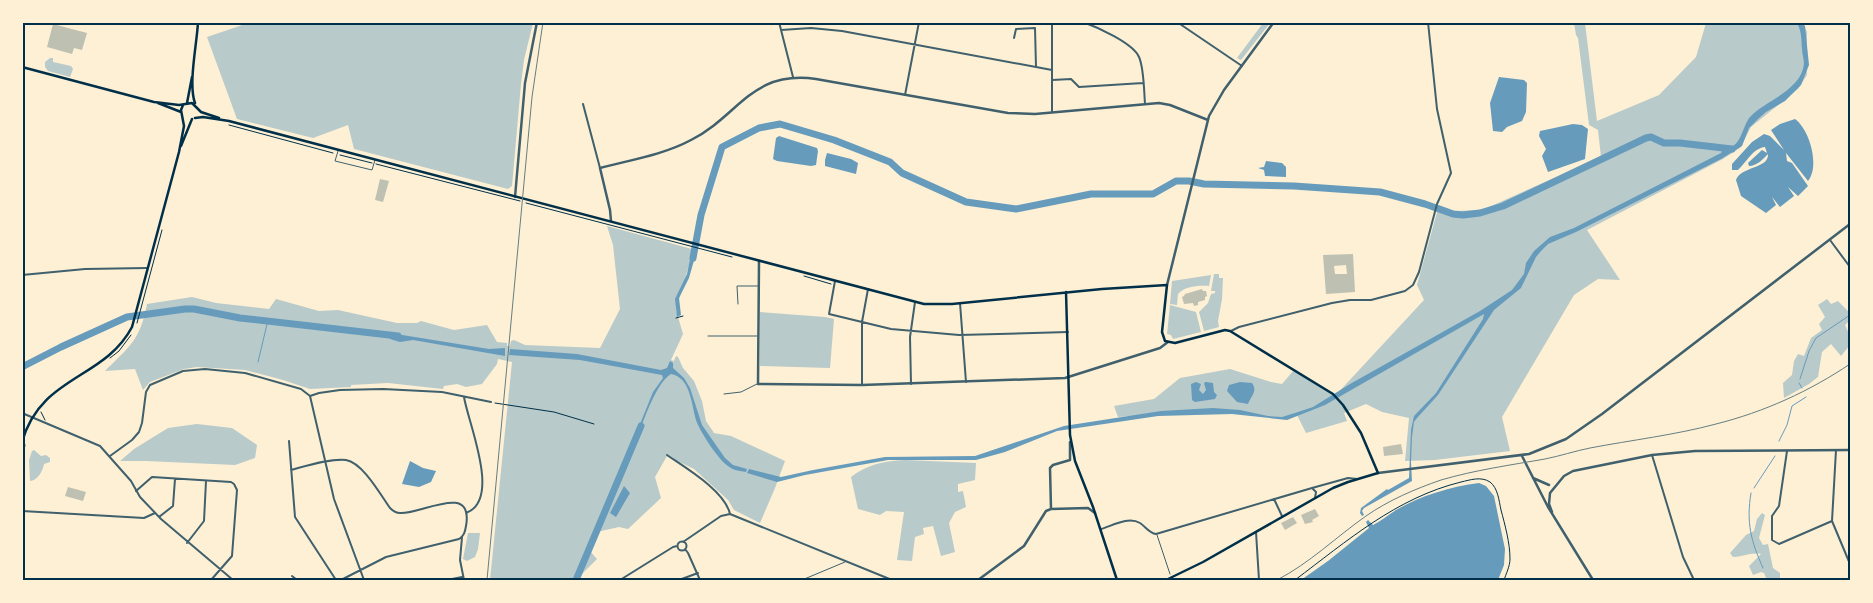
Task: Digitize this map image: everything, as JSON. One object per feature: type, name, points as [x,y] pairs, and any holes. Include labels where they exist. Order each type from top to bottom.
[{"type":"main road","points":[[198,22],[193,96],[198,109],[223,120]]},
{"type":"main road","points":[[22,67],[154,102],[181,112]]},
{"type":"main road","points":[[22,442],[33,417],[42,404],[54,392],[112,353],[124,341],[136,321],[179,152],[184,127],[181,112],[183,105],[187,102],[194,71]]},
{"type":"main road","points":[[154,102],[183,105]]},
{"type":"main road","points":[[187,102],[196,105]]},
{"type":"main road","points":[[179,152],[198,109]]},
{"type":"main road","points":[[183,117],[223,120],[375,162],[691,243],[698,247],[915,302],[933,305],[1066,292],[1167,285],[1162,332],[1168,342],[1175,343],[1225,330],[1231,331],[1256,349],[1330,391],[1343,405],[1367,443],[1378,473],[1340,484],[1168,580]]},
{"type":"main road","points":[[1066,292],[1070,440],[1075,461],[1096,514],[1117,580]]},
{"type":"street","points":[[515,197],[525,84],[537,22]]},
{"type":"street","points":[[780,22],[794,77]]},
{"type":"street","points":[[905,95],[919,22]]},
{"type":"street","points":[[1052,22],[1052,112]]},
{"type":"street","points":[[1083,22],[1108,33],[1136,52],[1140,58],[1145,104]]},
{"type":"street","points":[[1176,22],[1242,66]]},
{"type":"street","points":[[1167,285],[1208,120],[1220,97],[1274,22]]},
{"type":"street","points":[[1231,331],[1239,327],[1319,306],[1350,300],[1371,300],[1408,289],[1414,285],[1437,204],[1451,174],[1437,109],[1428,22]]},
{"type":"street","points":[[1014,38],[1016,29],[1035,28],[1036,67]]},
{"type":"street","points":[[781,30],[832,29],[1052,70]]},
{"type":"street","points":[[600,168],[679,146],[709,130],[758,88],[775,81],[794,77],[816,79],[993,111],[1022,114],[1164,104],[1208,120]]},
{"type":"street","points":[[1052,80],[1071,79],[1079,87],[1143,83]]},
{"type":"street","points":[[583,104],[610,210],[611,222]]},
{"type":"street","points":[[1850,133],[1848,146],[1850,154]]},
{"type":"street","points":[[338,152],[335,161],[372,170],[375,162]]},
{"type":"street","points":[[1378,473],[1406,468],[1522,456],[1547,448],[1566,439],[1586,426],[1850,224]]},
{"type":"street","points":[[1830,240],[1850,267]]},
{"type":"street","points":[[758,384],[759,261]]},
{"type":"street","points":[[22,275],[85,269],[148,268]]},
{"type":"street","points":[[835,281],[829,314],[891,329],[962,335],[1068,332]]},
{"type":"street","points":[[738,304],[737,286],[759,286]]},
{"type":"street","points":[[862,385],[862,322],[867,291]]},
{"type":"street","points":[[911,384],[910,331],[915,302]]},
{"type":"street","points":[[960,303],[966,382]]},
{"type":"street","points":[[708,336],[758,336]]},
{"type":"street","points":[[724,394],[741,392],[758,384],[862,385],[1065,378],[1160,348],[1168,342]]},
{"type":"street","points":[[110,457],[139,432],[146,392],[150,385],[183,371],[205,369],[245,373],[301,389],[310,396],[336,506],[364,580]]},
{"type":"street","points":[[310,396],[334,391],[383,389],[442,392],[491,402]]},
{"type":"street","points":[[464,396],[480,459],[482,482],[479,502],[475,508],[466,513]]},
{"type":"street","points":[[22,413],[97,444],[110,457],[140,497],[155,513],[233,580]]},
{"type":"street","points":[[1051,509],[1050,468],[1053,465],[1070,460],[1070,440]]},
{"type":"street","points":[[289,441],[296,519],[336,580]]},
{"type":"street","points":[[1836,450],[1832,521],[1850,564]]},
{"type":"street","points":[[1542,493],[1550,492],[1564,476],[1574,471],[1652,455],[1679,452],[1850,450]]},
{"type":"street","points":[[1787,451],[1780,506],[1772,516],[1772,540],[1779,544],[1832,521]]},
{"type":"street","points":[[667,455],[711,488],[726,503],[730,514]]},
{"type":"street","points":[[1652,455],[1683,557],[1694,580]]},
{"type":"street","points":[[1522,456],[1552,512],[1593,580]]},
{"type":"street","points":[[292,470],[325,462],[345,460],[357,465],[395,512],[405,513],[450,502],[461,505],[466,513],[466,530],[462,537],[460,560],[464,580]]},
{"type":"street","points":[[136,491],[152,477],[231,482],[236,488],[233,553],[231,558],[211,580]]},
{"type":"street","points":[[1100,529],[1132,520],[1152,534],[1156,534],[1348,478],[1357,479]]},
{"type":"street","points":[[1533,478],[1547,485],[1550,492],[1549,504],[1552,512]]},
{"type":"street","points":[[159,517],[173,506],[175,479]]},
{"type":"street","points":[[187,542],[204,521],[206,481]]},
{"type":"street","points":[[1540,490],[1542,485],[1556,485]]},
{"type":"street","points":[[1312,488],[1316,492],[1315,498]]},
{"type":"street","points":[[1274,499],[1282,516]]},
{"type":"street","points":[[978,580],[1026,545],[1044,513],[1051,509],[1088,508],[1096,514]]},
{"type":"street","points":[[22,511],[144,518],[155,513]]},
{"type":"street","points":[[620,580],[673,547],[678,546],[679,542],[683,542],[686,538],[721,516],[730,514],[892,580]]},
{"type":"street","points":[[1256,532],[1260,580]]},
{"type":"street","points":[[1156,534],[1170,574]]},
{"type":"street","points":[[341,580],[386,557],[462,537]]},
{"type":"street","points":[[683,542],[686,545],[685,549],[700,580]]},
{"type":"street","points":[[678,546],[680,550],[685,549]]},
{"type":"street","points":[[802,580],[845,562]]},
{"type":"street","points":[[680,580],[698,573]]},
{"type":"street","points":[[292,576],[297,580]]},
{"type":"street","points":[[447,580],[463,577]]},
{"type":"street","points":[[22,580],[59,580]]},
{"type":"path","points":[[226,124],[338,152],[688,246],[698,247]]},
{"type":"path","points":[[136,325],[140,308]]},
{"type":"path","points":[[676,318],[682,316]]},
{"type":"path","points":[[108,361],[123,346],[134,330]]},
{"type":"path","points":[[491,402],[549,411],[594,424]]},
{"type":"path","points":[[41,410],[44,423]]},
{"type":"path","points":[[22,459],[26,438]]},
{"type":"path","points":[[1295,580],[1369,524],[1417,497],[1450,485],[1474,479],[1483,479],[1494,486],[1504,521],[1510,557],[1504,580]]},
{"type":"shaded area","points":[[248,23],[533,23],[524,60],[512,186],[508,189],[354,149],[348,125],[313,138],[237,119],[207,37]]},
{"type":"shaded area","points":[[1263,23],[1270,23],[1241,60],[1237,58]]},
{"type":"shaded area","points":[[1574,23],[1585,23],[1597,121],[1659,95],[1696,57],[1706,23],[1803,23],[1807,32],[1807,75],[1798,89],[1751,127],[1740,148],[1723,159],[1587,230],[1620,280],[1598,279],[1574,295],[1502,417],[1510,451],[1435,460],[1405,461],[1409,418],[1382,412],[1366,404],[1344,413],[1347,421],[1306,433],[1297,415],[1276,417],[1241,413],[1210,413],[1118,417],[1114,406],[1154,399],[1180,378],[1230,369],[1282,384],[1294,370],[1330,391],[1334,397],[1424,300],[1417,285],[1439,205],[1455,211],[1482,210],[1601,157],[1598,130],[1589,125],[1578,38]]},
{"type":"shaded area","points":[[53,58],[53,62],[71,66],[73,69],[70,77],[48,71],[45,67],[45,62]]},
{"type":"shaded area","points":[[607,226],[692,249],[676,310],[683,334],[671,360],[674,361],[676,356],[678,357],[683,368],[694,381],[702,401],[706,421],[714,433],[731,436],[785,461],[760,523],[734,510],[728,500],[694,469],[667,456],[655,477],[661,498],[628,529],[619,527],[597,532],[589,550],[597,559],[577,579],[490,580],[512,362],[498,359],[497,364],[482,384],[466,387],[457,384],[444,386],[443,389],[388,383],[310,389],[245,370],[197,367],[184,369],[150,382],[143,390],[135,369],[105,371],[133,342],[141,326],[147,304],[192,297],[216,303],[269,309],[276,299],[319,311],[338,310],[397,323],[417,323],[421,321],[454,330],[487,325],[497,342],[507,343],[507,346],[510,346],[511,341],[514,340],[525,345],[600,348],[620,309],[613,245]]},
{"type":"shaded area","points":[[1214,274],[1219,274],[1219,278],[1223,278],[1219,327],[1204,331],[1199,312],[1208,303],[1211,294],[1215,293],[1215,291],[1211,291]]},
{"type":"shaded area","points":[[1211,275],[1209,286],[1184,289],[1178,294],[1177,305],[1170,304],[1172,281]]},
{"type":"shaded area","points":[[1827,299],[1831,304],[1838,301],[1850,313],[1850,320],[1845,325],[1850,336],[1850,345],[1841,356],[1831,344],[1822,352],[1818,377],[1784,398],[1783,383],[1792,375],[1794,361],[1798,354],[1804,356],[1811,338],[1822,330],[1819,324],[1825,317],[1818,305]]},
{"type":"shaded area","points":[[1170,305],[1196,312],[1201,332],[1173,339],[1171,335],[1167,334]]},
{"type":"shaded area","points":[[760,312],[834,319],[830,368],[760,366]]},
{"type":"shaded area","points":[[197,424],[232,428],[257,445],[255,458],[235,465],[120,461],[134,449],[168,428]]},
{"type":"shaded area","points":[[34,450],[41,456],[46,455],[50,458],[50,462],[44,464],[39,475],[33,481],[30,481],[29,460]]},
{"type":"shaded area","points":[[905,460],[976,463],[975,480],[958,484],[958,492],[963,491],[966,507],[955,512],[949,523],[955,552],[941,556],[933,526],[923,528],[924,534],[915,537],[912,561],[897,560],[904,512],[886,511],[880,515],[858,509],[851,477],[876,464]]},
{"type":"shaded area","points":[[1762,513],[1765,515],[1759,538],[1763,545],[1768,544],[1773,568],[1780,573],[1780,580],[1767,580],[1764,573],[1761,572],[1753,575],[1749,566],[1761,554],[1733,557],[1730,553],[1746,535],[1754,531],[1757,519]]},
{"type":"shaded area","points":[[468,533],[480,533],[475,557],[467,561],[463,559]]},
{"type":"water","points":[[1797,23],[1802,23],[1805,26],[1809,65],[1801,85],[1785,101],[1766,112],[1749,128],[1742,146],[1721,159],[1576,232],[1548,244],[1536,257],[1521,288],[1494,310],[1438,395],[1414,422],[1411,462],[1412,481],[1364,508],[1362,511],[1364,515],[1362,516],[1360,513],[1361,508],[1387,489],[1409,478],[1411,430],[1414,416],[1436,393],[1483,319],[1484,314],[1325,405],[1287,420],[1232,414],[1158,416],[1057,431],[1005,452],[976,460],[888,460],[777,482],[747,473],[749,469],[781,477],[885,457],[975,456],[1064,426],[1161,411],[1213,408],[1240,410],[1282,417],[1313,407],[1350,384],[1480,311],[1512,290],[1524,274],[1526,263],[1534,251],[1550,237],[1574,228],[1721,153],[1724,147],[1730,147],[1738,142],[1750,117],[1781,95],[1796,81],[1801,73],[1804,62],[1801,33]]},
{"type":"water","points":[[1499,77],[1524,80],[1527,83],[1526,112],[1522,121],[1507,127],[1502,132],[1493,131],[1490,103]]},
{"type":"water","points":[[1795,119],[1805,131],[1812,148],[1812,174],[1808,181],[1786,153],[1787,161],[1792,163],[1808,186],[1798,196],[1788,187],[1794,196],[1780,207],[1772,197],[1776,205],[1766,213],[1741,196],[1736,180],[1743,172],[1760,165],[1767,159],[1768,154],[1755,165],[1749,166],[1748,163],[1762,150],[1767,153],[1765,147],[1753,153],[1738,170],[1732,170],[1732,164],[1752,142],[1764,134],[1770,136],[1784,150],[1771,130],[1780,124]]},
{"type":"water","points":[[1573,124],[1582,125],[1588,129],[1585,159],[1548,172],[1542,156],[1546,149],[1539,136],[1540,131]]},
{"type":"water","points":[[779,136],[817,148],[816,165],[811,166],[773,159],[776,138]]},
{"type":"water","points":[[827,153],[851,159],[858,163],[856,174],[825,166]]},
{"type":"water","points":[[1266,161],[1282,163],[1286,167],[1286,177],[1265,176],[1264,170],[1258,168],[1264,167]]},
{"type":"water","points":[[692,249],[697,250],[689,278],[679,298],[681,315],[677,317],[675,299],[687,274]]},
{"type":"water","points":[[390,333],[489,349],[505,348],[505,356],[413,340],[400,342],[390,339]]},
{"type":"water","points":[[510,349],[577,354],[661,370],[667,368],[670,361],[673,363],[673,368],[684,378],[690,388],[702,425],[725,458],[733,465],[747,469],[746,472],[736,470],[724,463],[711,447],[698,425],[687,388],[678,377],[671,374],[660,385],[651,401],[638,434],[636,434],[653,392],[663,378],[662,375],[580,360],[509,355]]},
{"type":"water","points":[[1196,382],[1201,384],[1199,390],[1203,394],[1206,390],[1204,383],[1213,383],[1214,392],[1217,395],[1215,399],[1195,402],[1192,400],[1191,384]]},
{"type":"water","points":[[1240,382],[1252,383],[1254,386],[1254,391],[1248,404],[1237,402],[1227,391],[1229,385]]},
{"type":"water","points":[[410,461],[423,468],[436,471],[431,482],[419,487],[402,484]]},
{"type":"water","points":[[1479,483],[1486,486],[1494,496],[1505,549],[1504,565],[1498,580],[1301,580],[1369,528],[1366,522],[1368,520],[1373,525],[1405,505],[1426,496],[1447,489]]},
{"type":"water","points":[[624,486],[630,493],[616,517],[610,513]]},
{"type":"building","points":[[53,24],[87,33],[82,50],[74,48],[72,54],[47,47]]},
{"type":"building","points":[[380,179],[389,181],[383,202],[375,200]]},
{"type":"building","points":[[1353,254],[1355,292],[1326,294],[1323,255]],"holes":[[[1346,265],[1347,274],[1335,274],[1334,266]]]},
{"type":"building","points":[[1202,289],[1206,291],[1207,296],[1205,300],[1198,302],[1198,305],[1194,306],[1193,303],[1184,304],[1182,297],[1185,294]]},
{"type":"building","points":[[1401,444],[1403,454],[1384,456],[1383,447]]},
{"type":"building","points":[[68,487],[86,492],[83,501],[65,496]]},
{"type":"building","points":[[1315,509],[1319,516],[1312,520],[1313,522],[1305,524],[1301,515]]},
{"type":"building","points":[[1293,517],[1297,523],[1285,530],[1281,523]]},
{"type":"waterway","points":[[693,258],[701,215],[722,147],[759,128],[780,124],[834,140],[890,162],[902,173],[966,202],[1016,209],[1091,194],[1153,194],[1176,181],[1189,181],[1204,184],[1294,186],[1380,192],[1453,214],[1463,215],[1480,213],[1503,206],[1646,138],[1651,137],[1664,143],[1732,149]]},
{"type":"waterway","points":[[22,367],[127,317],[185,309],[240,318],[398,336]]},
{"type":"waterway","points":[[1800,379],[1809,351],[1816,338],[1850,315]]},
{"type":"waterway","points":[[258,362],[268,320]]},
{"type":"waterway","points":[[1799,383],[1802,388]]},
{"type":"waterway","points":[[1779,441],[1787,425],[1792,406],[1806,397]]},
{"type":"waterway","points":[[576,580],[641,426]]},
{"type":"waterway","points":[[1754,488],[1775,456]]},
{"type":"waterway","points":[[1751,493],[1749,523],[1755,549],[1763,568]]},
{"type":"railway","points":[[487,580],[532,97],[543,22]]},
{"type":"railway","points":[[1277,580],[1301,566],[1375,510],[1402,495],[1431,483],[1454,476],[1545,459],[1590,448],[1701,428],[1734,419],[1769,407],[1803,392],[1850,364]]}]
